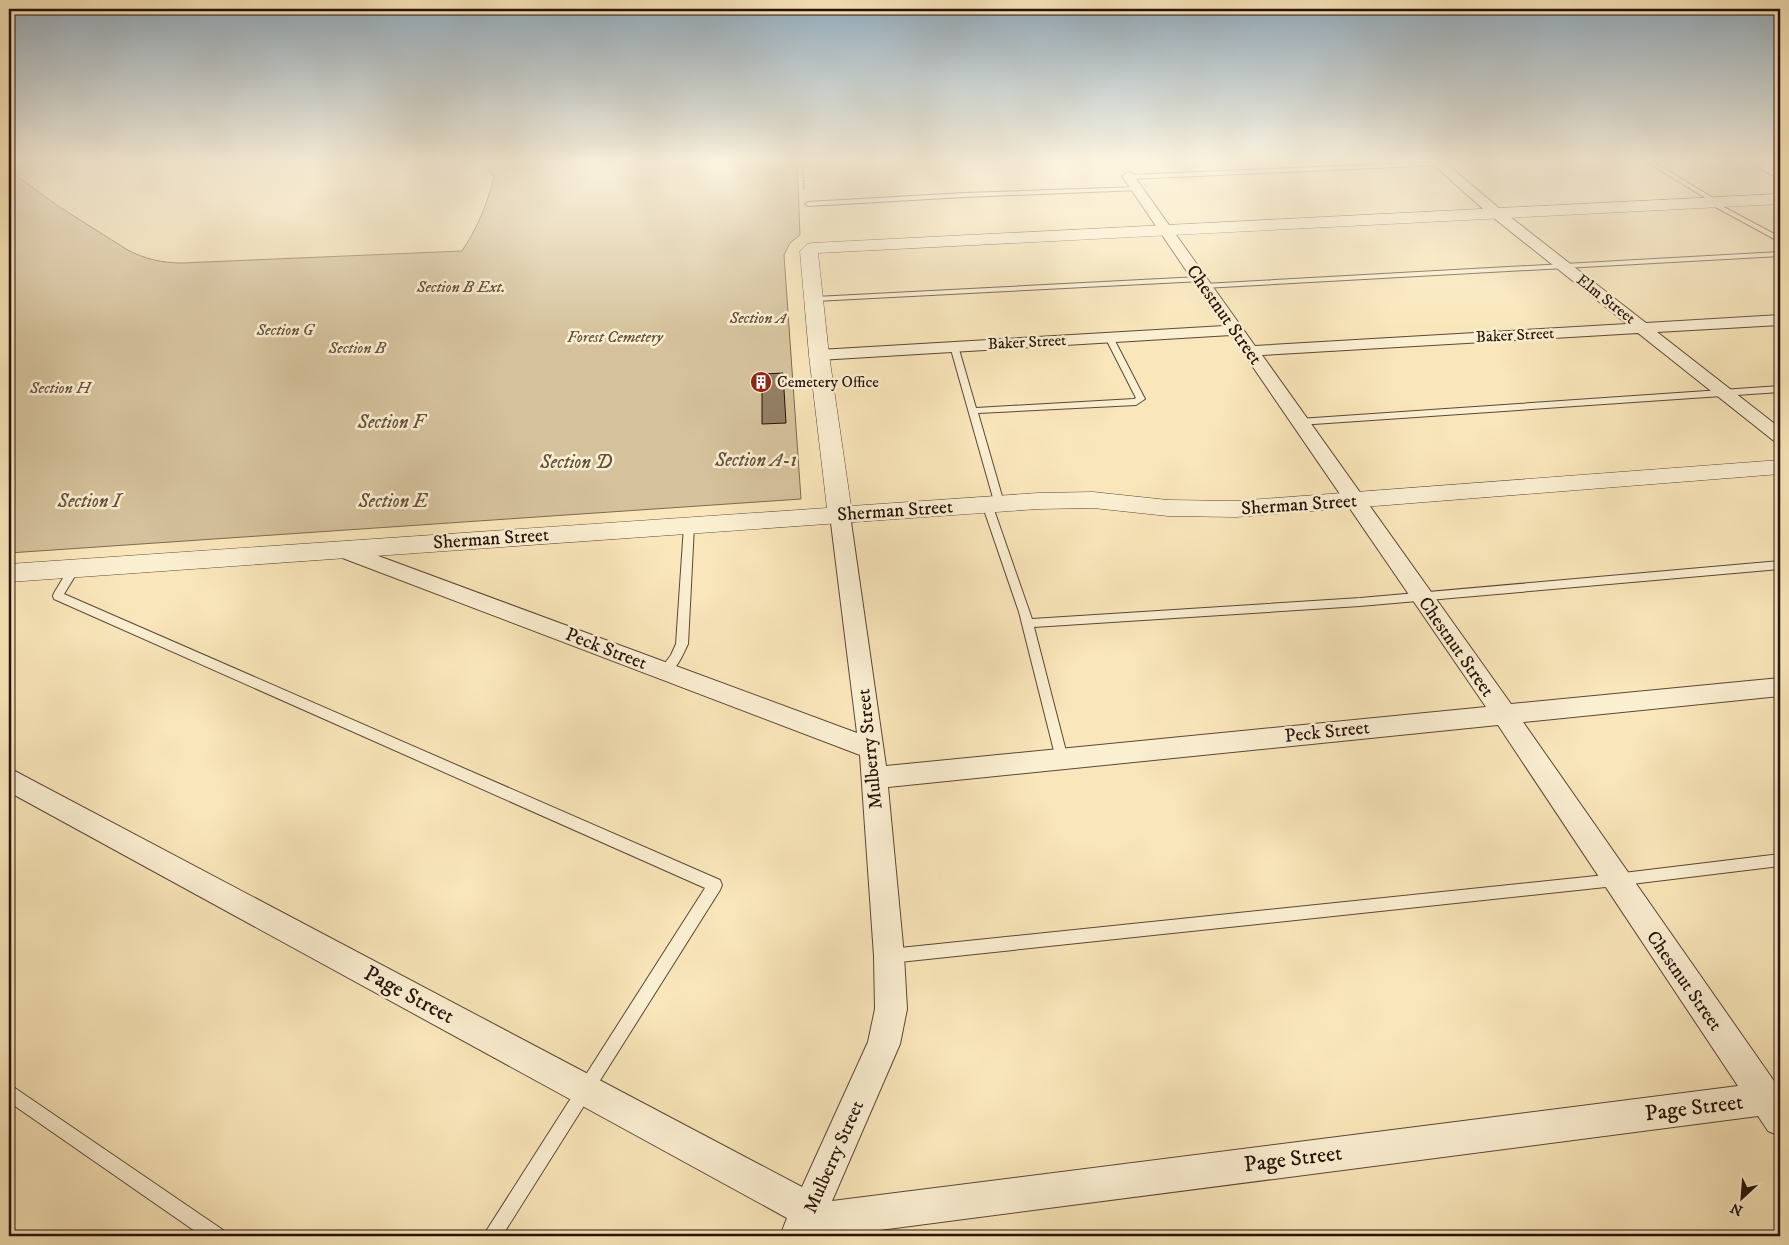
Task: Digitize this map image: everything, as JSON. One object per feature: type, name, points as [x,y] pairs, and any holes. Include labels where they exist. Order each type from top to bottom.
[{"type":"street","name":"Chestnut Street","points":[[1156,217],[1504,714],[1615,880],[1775,1105]]},
{"type":"street","points":[[1164,230],[1400,217]]},
{"type":"street","name":"Elm Street","points":[[1501,217],[1780,437]]},
{"type":"street","name":"Mulberry Street","points":[[804,1223],[884,1044],[890,1009],[889,956],[872,749],[819,355],[809,251],[813,248],[1164,230]]},
{"type":"street","name":"Baker Street","points":[[1250,351],[1780,320]]},
{"type":"street","name":"Baker Street","points":[[819,355],[1235,330]]},
{"type":"street","name":"Sherman Street","points":[[9,573],[993,504],[1094,500],[1168,508],[1236,509],[1354,502],[1780,467]]},
{"type":"street","name":"Peck Street","points":[[339,549],[872,749]]},
{"type":"street","name":"Peck Street","points":[[875,778],[1780,687]]},
{"type":"street","name":"Page Street","points":[[9,779],[585,1090],[804,1223],[1775,1105]]},
{"type":"lane","points":[[1740,217],[1780,240]]},
{"type":"lane","points":[[815,299],[1780,254]]},
{"type":"lane","points":[[973,410],[1136,402],[1141,399],[1110,337]]},
{"type":"lane","points":[[954,346],[973,410],[993,504],[1028,623],[1062,759]]},
{"type":"lane","points":[[1298,422],[1780,389]]},
{"type":"lane","points":[[665,671],[676,658],[682,644],[689,526]]},
{"type":"lane","points":[[1028,623],[1360,602],[1420,595],[1780,564]]},
{"type":"lane","points":[[75,568],[58,596],[715,885],[492,1236]]},
{"type":"lane","points":[[889,956],[1615,880],[1780,860]]},
{"type":"lane","points":[[9,1092],[217,1236]]},
{"type":"green space","name":"Forest Cemetery","points":[[9,217],[76,217],[126,249],[153,260],[182,263],[462,251],[480,217],[799,217],[800,235],[790,243],[784,255],[801,499],[9,553]]},
{"type":"building","points":[[783,373],[786,423],[762,424],[762,374]]},
{"type":"place","name":"Cemetery Office","points":[[761,382]]},
{"type":"park label","name":"Section B Ext.","points":[[461,287]]},
{"type":"park label","name":"Section A","points":[[758,318]]},
{"type":"park label","name":"Section G","points":[[285,330]]},
{"type":"park label","name":"Section B","points":[[357,348]]},
{"type":"park label","name":"Section H","points":[[60,388]]},
{"type":"park label","name":"Section F","points":[[391,422]]},
{"type":"park label","name":"Section A-1","points":[[756,460]]},
{"type":"park label","name":"Section D","points":[[576,462]]},
{"type":"park label","name":"Section I","points":[[89,501]]},
{"type":"park label","name":"Section E","points":[[393,501]]}]
